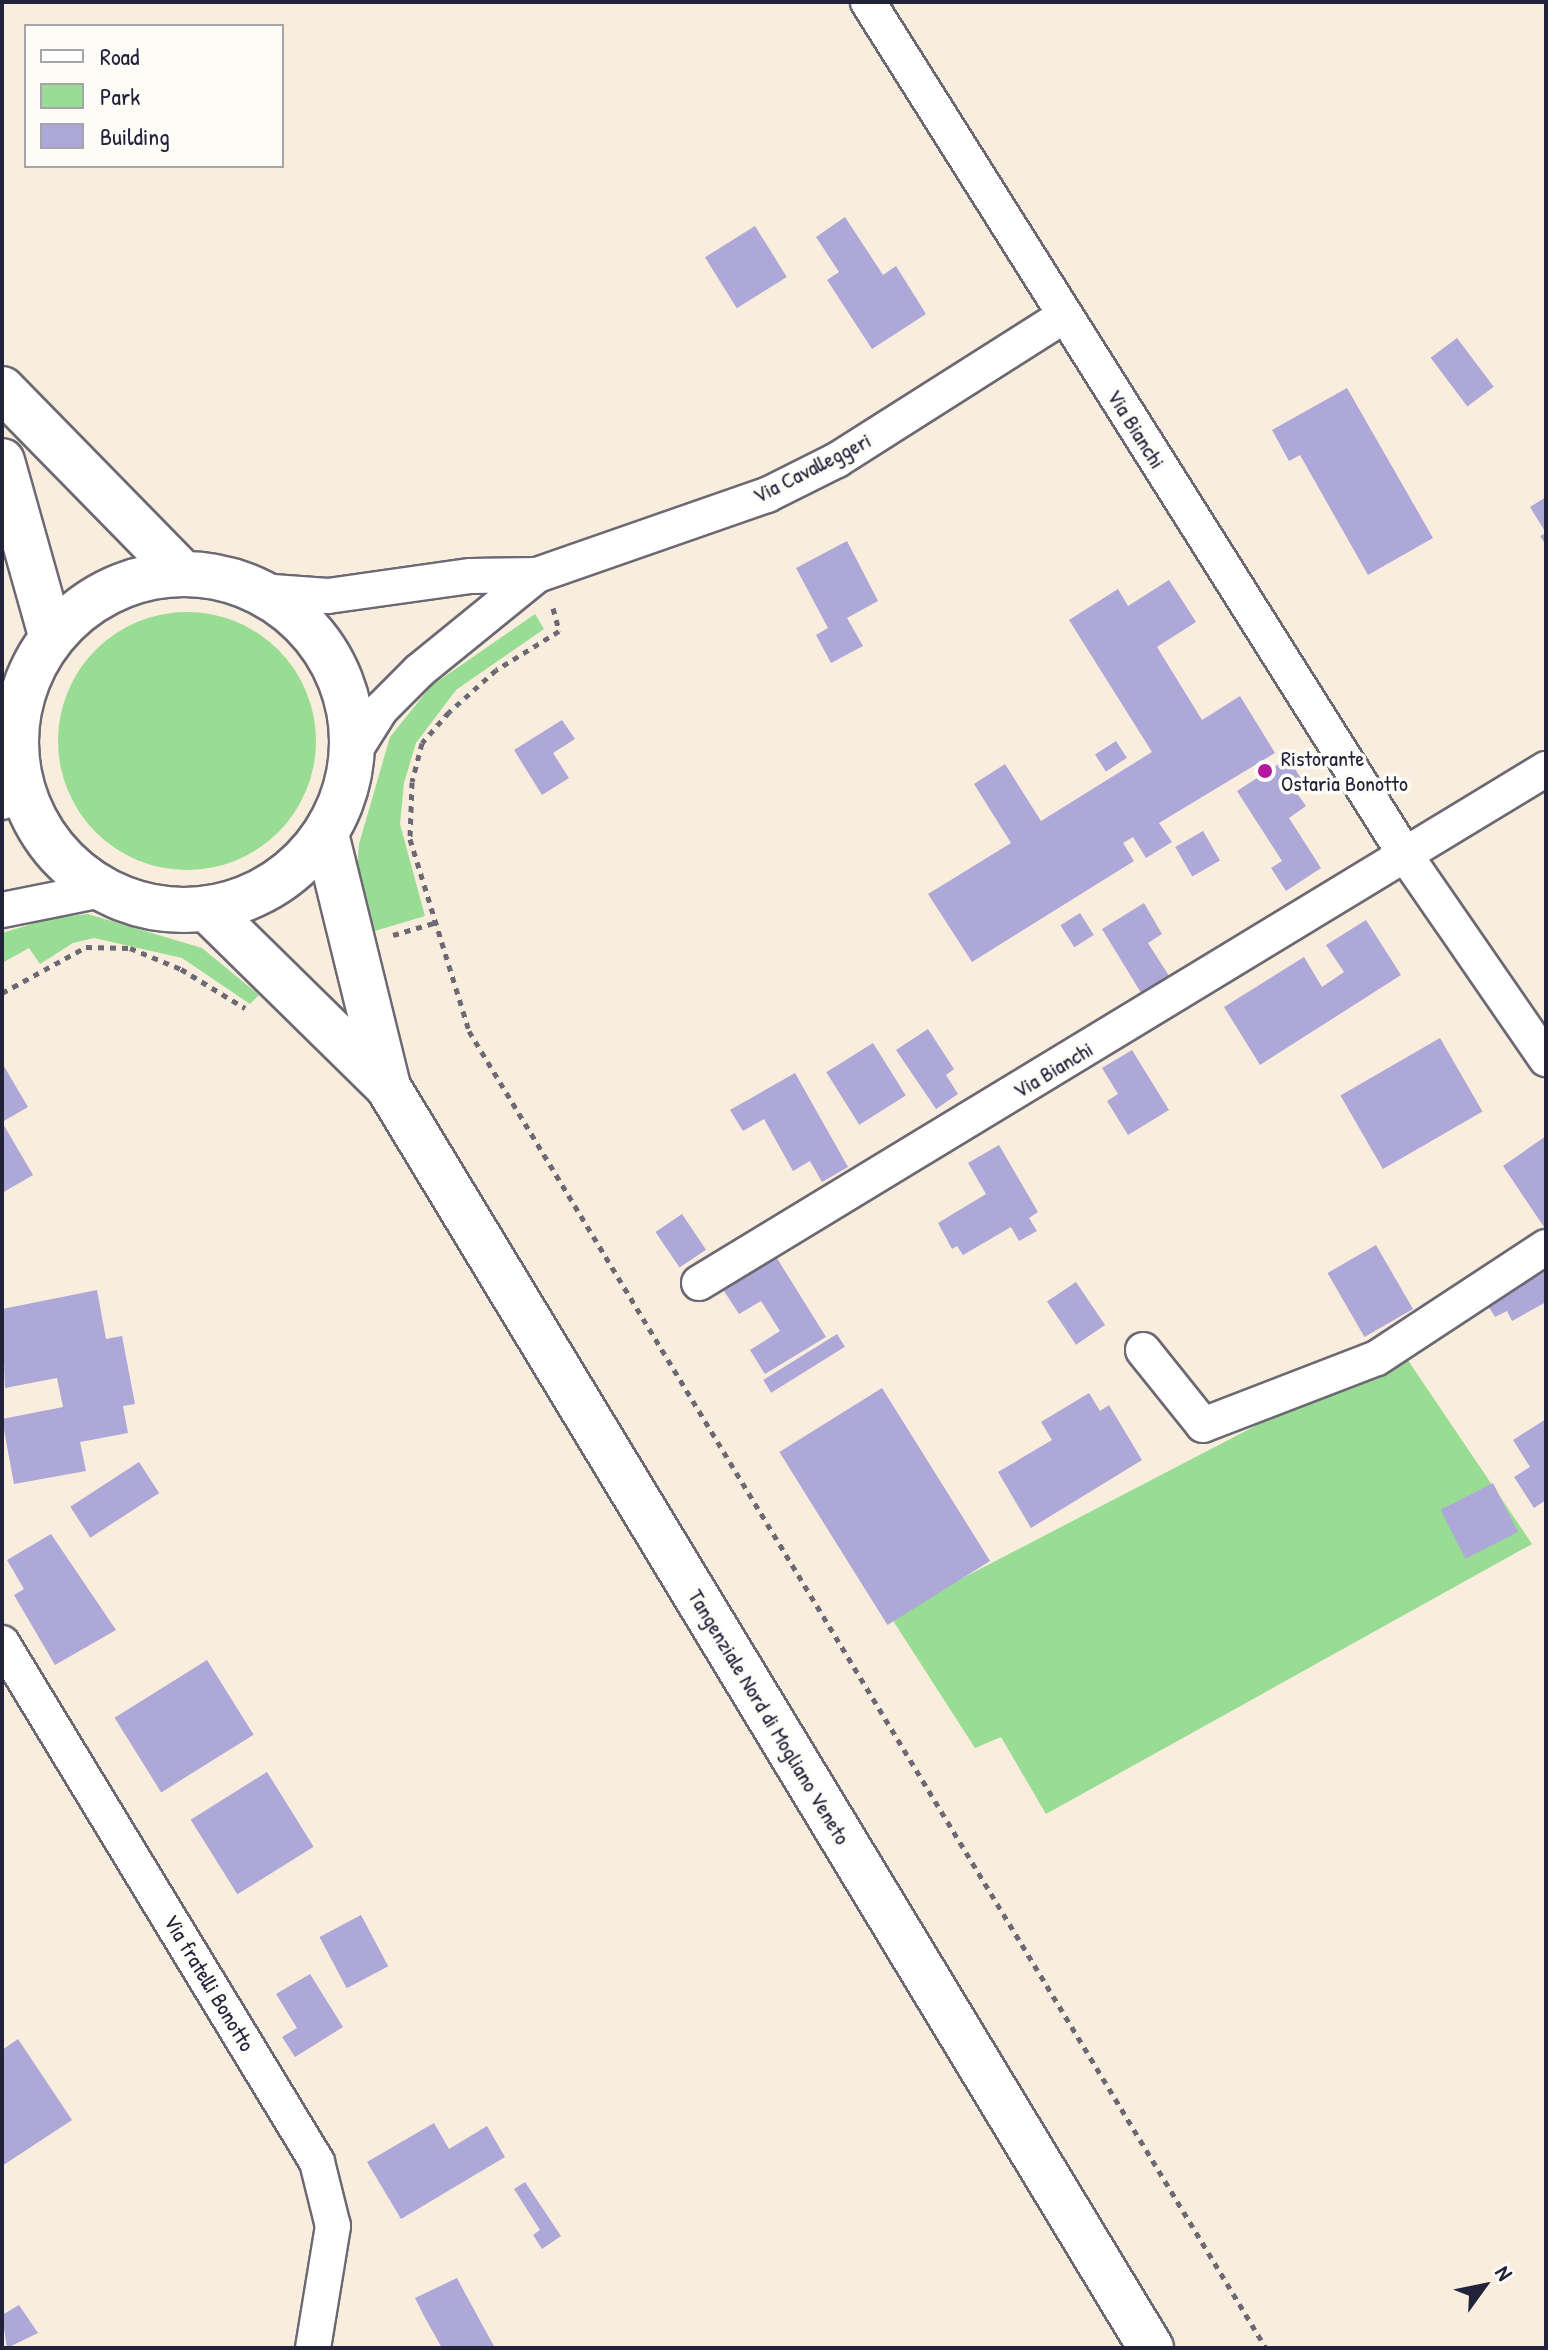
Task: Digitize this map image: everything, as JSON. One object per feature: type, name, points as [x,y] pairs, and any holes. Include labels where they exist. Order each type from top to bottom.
[{"type":"main road","points":[[2,389],[182,573]]},
{"type":"main road","points":[[2,461],[51,635]]},
{"type":"main road","points":[[182,573],[222,578],[259,591],[292,614],[326,654],[350,716],[352,755],[343,796],[326,834],[275,885],[207,909],[135,904],[102,890],[65,862],[11,793],[16,728],[28,675],[51,635],[93,599],[136,580],[182,573]]},
{"type":"main road","points":[[326,834],[388,1087]]},
{"type":"main road","points":[[207,909],[388,1087]]},
{"type":"main road","name":"Tangenziale Nord di Mogliano Veneto","points":[[388,1087],[1151,2348]]},
{"type":"street","name":"Via Bianchi","points":[[868,2],[1406,856],[1546,1059]]},
{"type":"street","name":"Via Cavalleggeri","points":[[537,575],[593,559],[767,495],[837,460],[1064,316]]},
{"type":"street","points":[[259,591],[328,596],[471,576],[537,575]]},
{"type":"street","points":[[352,755],[381,709],[419,671],[537,575]]},
{"type":"street","name":"Via Bianchi","points":[[699,1283],[1546,769]]},
{"type":"street","points":[[2,910],[102,890]]},
{"type":"street","points":[[1143,1350],[1203,1425],[1377,1358],[1546,1247]]},
{"type":"street","name":"Via fratelli Bonotto","points":[[2,1643],[317,2162],[333,2226],[313,2348]]},
{"type":"path","points":[[593,559],[551,600],[559,631],[496,670],[422,743],[412,782],[410,839],[445,964],[469,1031],[1266,2348]]},
{"type":"path","points":[[391,935],[434,923]]},
{"type":"path","points":[[2,993],[86,947],[130,948],[181,969],[252,1012]]},
{"type":"green space","points":[[187,612],[236,622],[278,650],[306,692],[316,741],[306,790],[278,832],[236,860],[187,870],[138,860],[96,832],[68,790],[58,741],[68,692],[96,650],[138,622]]},
{"type":"green space","points":[[535,614],[544,629],[456,690],[416,743],[404,783],[400,824],[425,916],[368,933],[356,885],[359,844],[390,737],[431,686]]},
{"type":"green space","points":[[88,914],[202,948],[259,995],[250,1004],[182,958],[94,938],[73,943],[40,964],[29,948],[2,963],[2,933],[52,918]]},
{"type":"green space","points":[[1401,1350],[1532,1544],[1046,1814],[1001,1737],[975,1748],[890,1616]]},
{"type":"building","points":[[845,217],[883,275],[896,266],[926,314],[872,349],[827,280],[839,272],[816,237]]},
{"type":"building","points":[[755,226],[787,277],[737,308],[705,257]]},
{"type":"building","points":[[1457,338],[1494,387],[1467,407],[1431,358]]},
{"type":"building","points":[[1347,388],[1433,538],[1368,575],[1300,455],[1289,461],[1272,430]]},
{"type":"building","points":[[1546,497],[1546,533],[1530,507]]},
{"type":"building","points":[[847,541],[878,601],[847,618],[863,646],[831,663],[816,635],[828,628],[796,568]]},
{"type":"building","points":[[1169,580],[1196,622],[1157,647],[1202,720],[1240,696],[1275,753],[1159,823],[1172,842],[1146,858],[1133,837],[1123,843],[1134,861],[972,962],[928,894],[1011,843],[974,784],[1005,764],[1041,821],[1152,752],[1069,620],[1118,589],[1128,606]]},
{"type":"building","points":[[562,720],[575,739],[553,753],[569,778],[542,795],[514,750]]},
{"type":"building","points":[[1116,741],[1127,758],[1106,771],[1095,755]]},
{"type":"building","points":[[1288,758],[1306,786],[1296,792],[1306,806],[1289,818],[1321,868],[1286,891],[1271,868],[1282,861],[1237,791]]},
{"type":"building","points":[[1203,831],[1220,860],[1192,876],[1175,847]]},
{"type":"building","points":[[1144,903],[1162,934],[1148,943],[1171,979],[1143,996],[1102,929]]},
{"type":"building","points":[[1080,913],[1094,935],[1074,947],[1060,925]]},
{"type":"building","points":[[1366,920],[1401,975],[1260,1065],[1224,1007],[1304,957],[1322,987],[1344,972],[1326,945]]},
{"type":"building","points":[[928,1029],[954,1069],[946,1075],[958,1094],[936,1109],[896,1050]]},
{"type":"building","points":[[1440,1038],[1482,1112],[1383,1169],[1340,1096]]},
{"type":"building","points":[[873,1043],[906,1096],[859,1125],[826,1072]]},
{"type":"building","points":[[1132,1050],[1169,1110],[1128,1135],[1107,1101],[1118,1094],[1102,1068]]},
{"type":"building","points":[[2,1063],[28,1107],[2,1122]]},
{"type":"building","points":[[795,1073],[848,1167],[822,1182],[810,1161],[793,1171],[764,1119],[743,1131],[730,1110]]},
{"type":"building","points":[[2,1122],[33,1175],[2,1193]]},
{"type":"building","points":[[1546,1136],[1546,1230],[1503,1166]]},
{"type":"building","points":[[999,1145],[1038,1212],[1029,1218],[1037,1231],[1019,1241],[1011,1227],[963,1255],[957,1246],[952,1249],[938,1223],[986,1194],[968,1163]]},
{"type":"building","points":[[682,1214],[706,1250],[680,1268],[655,1232]]},
{"type":"building","points":[[1376,1245],[1413,1309],[1365,1337],[1328,1273]]},
{"type":"building","points":[[775,1255],[826,1337],[765,1374],[750,1350],[780,1331],[761,1301],[739,1314],[722,1288]]},
{"type":"building","points":[[1546,1271],[1546,1302],[1512,1321],[1507,1311],[1495,1317],[1487,1304]]},
{"type":"building","points":[[1076,1282],[1105,1325],[1076,1345],[1047,1302]]},
{"type":"building","points":[[97,1290],[106,1339],[122,1336],[135,1404],[123,1406],[128,1433],[80,1442],[86,1471],[14,1484],[2,1419],[63,1407],[57,1378],[5,1388],[2,1309]]},
{"type":"building","points":[[837,1334],[845,1347],[771,1393],[763,1380]]},
{"type":"building","points":[[882,1388],[990,1561],[887,1625],[779,1452]]},
{"type":"building","points":[[1089,1393],[1100,1411],[1109,1405],[1142,1460],[1031,1528],[998,1472],[1052,1440],[1041,1422]]},
{"type":"building","points":[[1546,1419],[1546,1500],[1534,1508],[1514,1477],[1530,1467],[1513,1440]]},
{"type":"building","points":[[139,1462],[159,1493],[90,1538],[70,1507]]},
{"type":"building","points":[[1493,1483],[1518,1532],[1465,1559],[1440,1510]]},
{"type":"building","points":[[51,1534],[116,1630],[55,1665],[14,1595],[24,1589],[7,1560]]},
{"type":"building","points":[[207,1660],[254,1735],[161,1792],[115,1718]]},
{"type":"building","points":[[267,1772],[314,1847],[237,1894],[191,1820]]},
{"type":"building","points":[[361,1915],[388,1966],[347,1988],[320,1937]]},
{"type":"building","points":[[310,1974],[343,2027],[295,2057],[282,2037],[297,2028],[276,1994]]},
{"type":"building","points":[[18,2039],[72,2120],[2,2166],[2,2050]]},
{"type":"building","points":[[434,2123],[449,2149],[487,2126],[505,2157],[401,2219],[367,2162]]},
{"type":"building","points":[[525,2182],[561,2236],[542,2249],[533,2235],[540,2230],[514,2189]]},
{"type":"building","points":[[457,2278],[495,2348],[442,2348],[424,2316],[415,2298]]},
{"type":"building","points":[[19,2305],[38,2333],[7,2348],[2,2315]]},
{"type":"place","name":"Ristorante Ostaria Bonotto","points":[[1265,771]]}]
